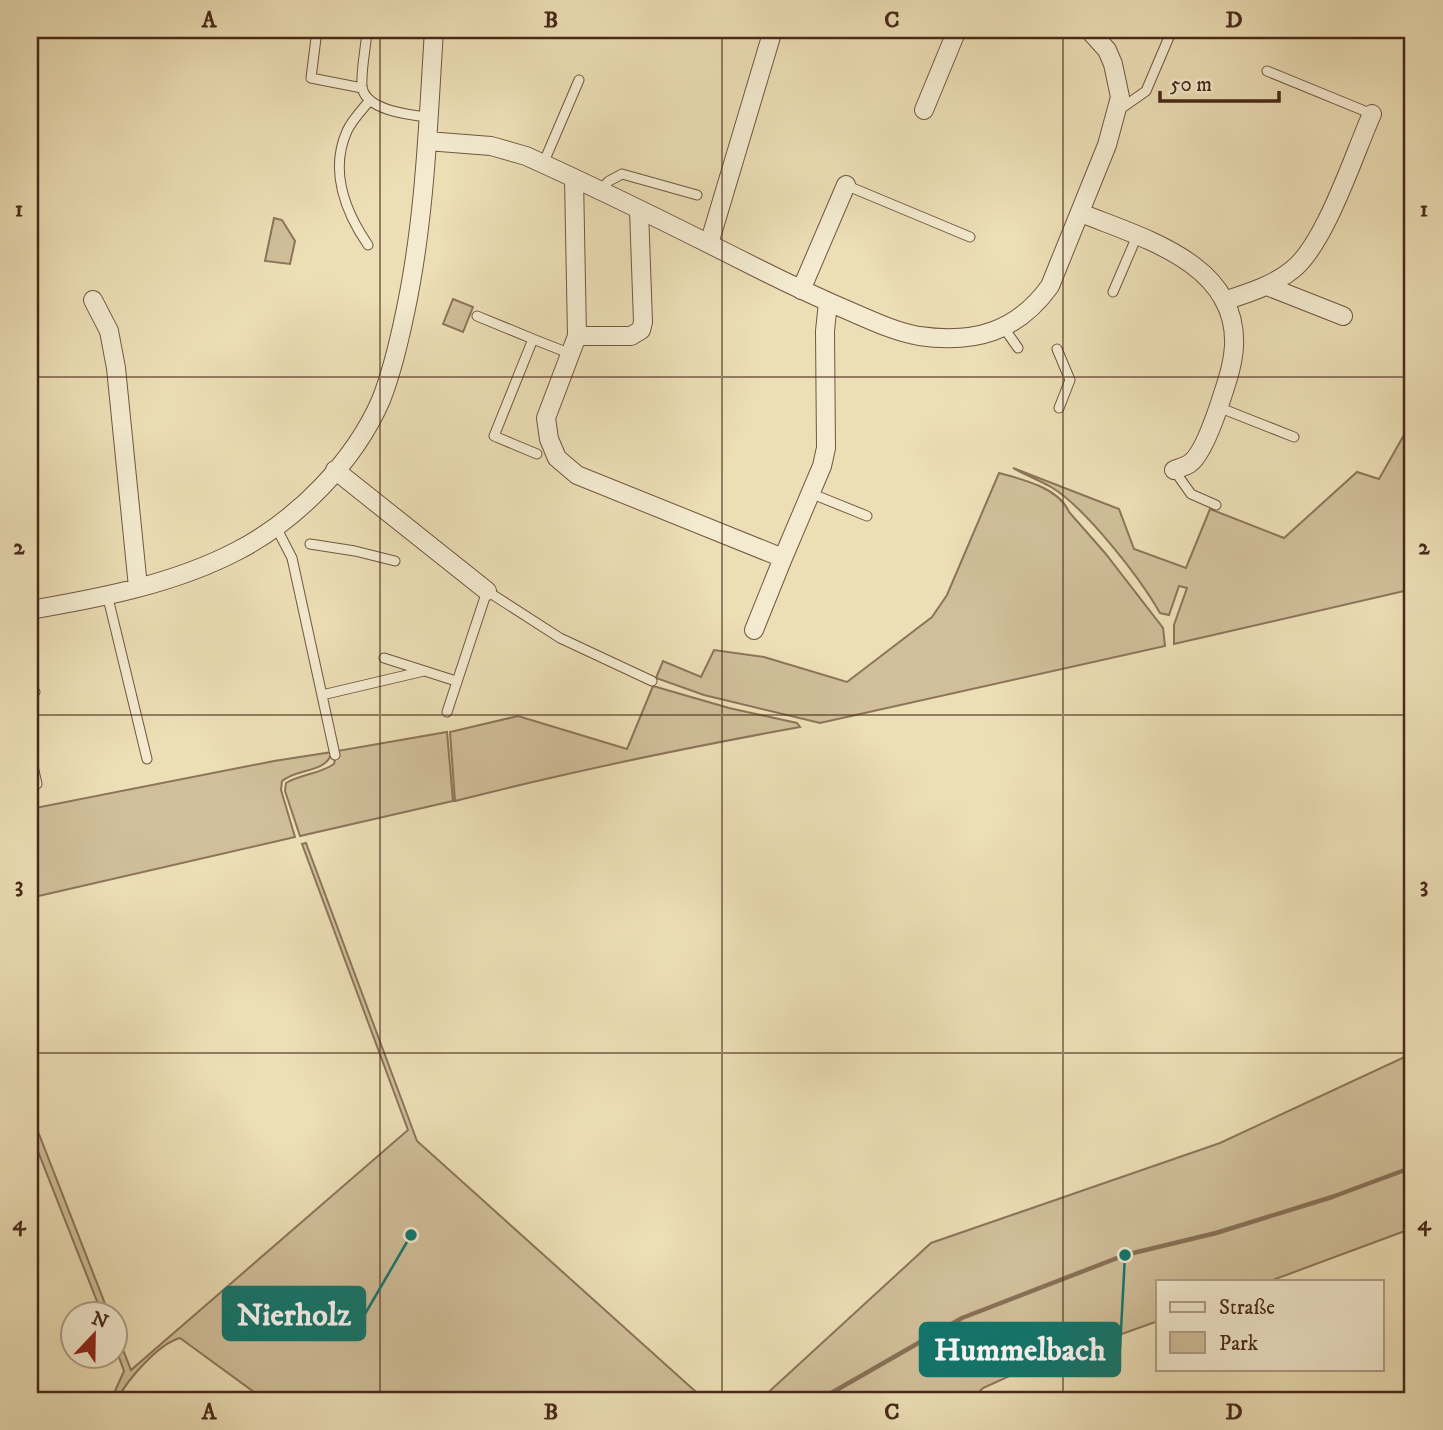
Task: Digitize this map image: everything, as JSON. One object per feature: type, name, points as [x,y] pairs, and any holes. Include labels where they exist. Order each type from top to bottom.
[{"type":"street","points":[[30,610],[138,587],[238,551],[276,527],[311,497],[335,470],[373,415],[382,397],[398,347],[417,246],[434,30]]},
{"type":"street","points":[[709,244],[773,30]]},
{"type":"street","points":[[924,110],[957,30]]},
{"type":"street","points":[[427,141],[506,148],[600,190],[801,290],[890,328],[921,336],[960,337],[993,332],[1004,328],[1030,309],[1050,286],[1081,213],[1118,112],[1119,89],[1113,64],[1107,50],[1089,30]]},
{"type":"street","points":[[1224,301],[1267,286],[1306,257],[1318,238],[1371,114]]},
{"type":"street","points":[[574,178],[577,336],[548,409],[546,418],[552,448],[566,467],[589,480],[783,558]]},
{"type":"street","points":[[801,290],[842,184]]},
{"type":"street","points":[[577,336],[631,336],[641,330],[643,322],[639,209]]},
{"type":"street","points":[[1081,213],[1189,261],[1210,280],[1224,301],[1232,321],[1234,344],[1229,375],[1219,407],[1195,459],[1174,470]]},
{"type":"street","points":[[1267,286],[1343,316]]},
{"type":"street","points":[[93,300],[109,331],[116,368],[138,587]]},
{"type":"street","points":[[754,630],[827,448],[825,331],[828,302]]},
{"type":"street","points":[[335,470],[487,591]]},
{"type":"lane","points":[[317,30],[312,78],[362,88]]},
{"type":"lane","points":[[368,30],[362,88],[366,98],[382,108],[428,117]]},
{"type":"lane","points":[[1118,112],[1146,91],[1172,30]]},
{"type":"lane","points":[[1267,71],[1371,114]]},
{"type":"lane","points":[[543,164],[579,80]]},
{"type":"lane","points":[[368,246],[346,206],[340,154],[347,130],[370,100]]},
{"type":"lane","points":[[600,190],[622,174],[697,195]]},
{"type":"lane","points":[[842,184],[970,237]]},
{"type":"lane","points":[[1113,292],[1137,236]]},
{"type":"lane","points":[[477,316],[570,354]]},
{"type":"lane","points":[[1004,328],[1018,348]]},
{"type":"lane","points":[[533,339],[494,436],[537,454]]},
{"type":"lane","points":[[1057,349],[1070,380],[1059,408]]},
{"type":"lane","points":[[1219,407],[1294,437]]},
{"type":"lane","points":[[1174,470],[1191,494],[1216,505]]},
{"type":"lane","points":[[810,493],[867,516]]},
{"type":"lane","points":[[276,527],[292,558],[335,755]]},
{"type":"lane","points":[[310,544],[396,561]]},
{"type":"lane","points":[[447,712],[487,591],[560,638],[652,681]]},
{"type":"lane","points":[[107,594],[147,758]]},
{"type":"lane","points":[[384,658],[456,681]]},
{"type":"lane","points":[[322,695],[424,671]]},
{"type":"lane","points":[[30,753],[37,784]]},
{"type":"green space","points":[[274,218],[282,220],[295,241],[290,264],[265,261]]},
{"type":"green space","points":[[453,299],[473,307],[463,332],[443,324]]},
{"type":"green space","points":[[1413,419],[1413,490],[1406,496],[1413,499],[1413,589],[1174,644],[1174,625],[1187,588],[1179,586],[1169,615],[1160,613],[1126,563],[1080,510],[1051,487],[1013,468],[1119,509],[1134,549],[1186,568],[1210,509],[1284,538],[1357,472],[1379,479]]},
{"type":"green space","points":[[999,473],[1039,486],[1064,504],[1163,628],[1165,646],[820,723],[704,695],[656,678],[663,661],[701,677],[714,650],[764,657],[847,682],[932,617],[947,595]]},
{"type":"green space","points":[[653,686],[729,708],[797,723],[800,727],[627,761],[455,801],[450,732],[518,716],[627,749]]},
{"type":"green space","points":[[447,732],[453,801],[300,836],[285,791],[286,783],[334,764],[337,751]]},
{"type":"green space","points":[[332,752],[324,764],[282,781],[281,790],[295,837],[30,898],[30,809]]},
{"type":"green space","points":[[306,843],[417,1141],[705,1400],[265,1400],[180,1338],[153,1355],[117,1400],[111,1400],[124,1370],[130,1370],[130,1367],[131,1370],[408,1130],[302,844]]},
{"type":"green space","points":[[1413,1053],[1413,1228],[1273,1280],[1156,1280],[1156,1322],[1027,1368],[983,1388],[971,1400],[760,1400],[931,1243],[1220,1143]]},
{"type":"green space","points":[[30,1111],[104,1300],[96,1300],[30,1131]]},
{"type":"waterway","points":[[819,1400],[962,1318],[1125,1255],[1216,1233],[1332,1197],[1413,1167]]},
{"type":"place","name":"Nierholz","points":[[411,1235]]},
{"type":"place","name":"Hummelbach","points":[[1125,1255]]}]
